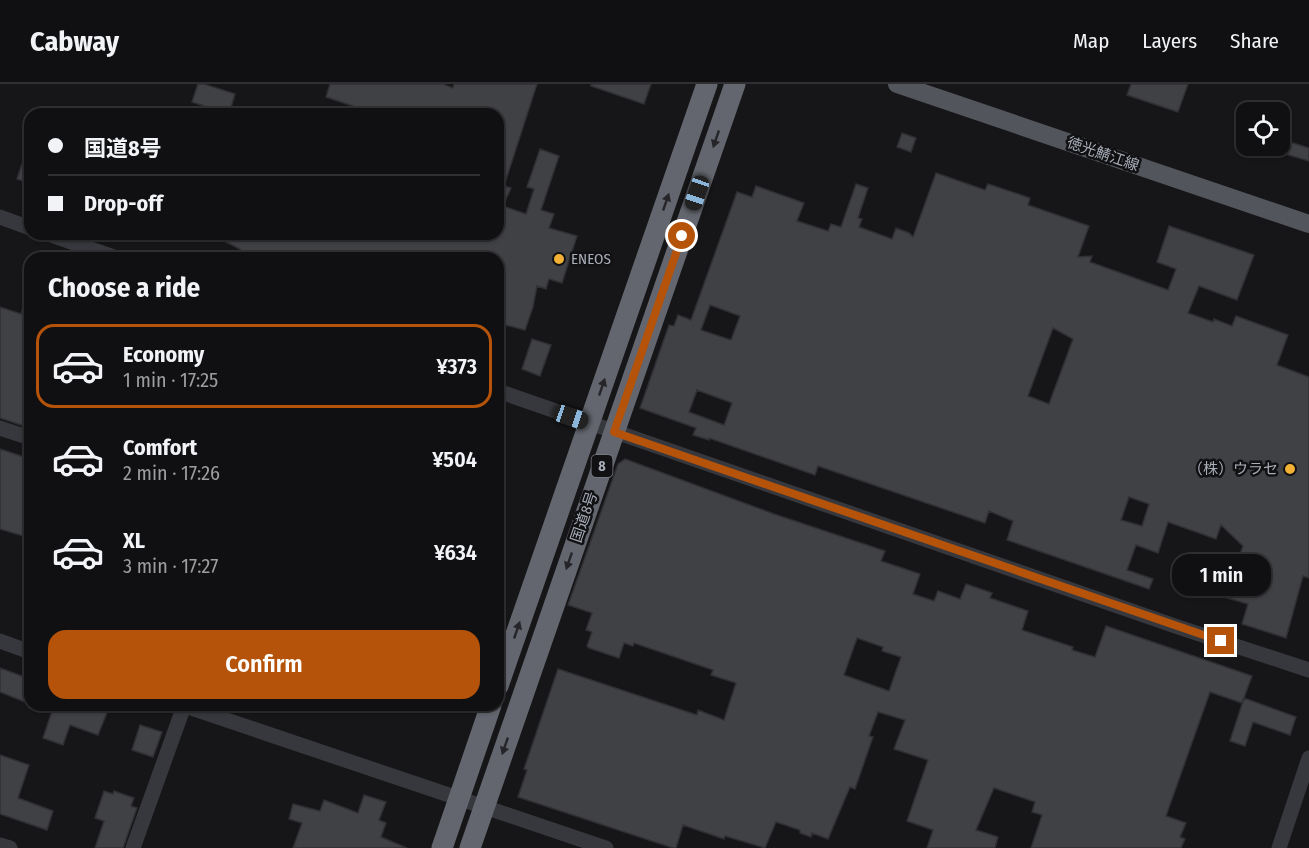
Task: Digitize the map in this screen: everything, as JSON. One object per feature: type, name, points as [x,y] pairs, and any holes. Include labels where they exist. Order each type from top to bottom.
[{"type":"highway","name":"国道8号","points":[[504,669],[707,84]]},
{"type":"highway","name":"国道8号","points":[[470,848],[735,84]]},
{"type":"highway","points":[[442,848],[489,711]]},
{"type":"main road","name":"徳光鯖江線","points":[[897,84],[1309,224]]},
{"type":"street","points":[[0,217],[24,226]]},
{"type":"street","points":[[65,240],[100,252]]},
{"type":"street","points":[[504,393],[1309,670]]},
{"type":"street","points":[[0,428],[24,436]]},
{"type":"street","points":[[0,641],[24,650]]},
{"type":"street","points":[[133,848],[181,711]]},
{"type":"street","points":[[201,711],[606,848]]},
{"type":"street","points":[[1279,848],[1305,784],[1309,758]]},
{"type":"street","points":[[0,845],[10,848]]},
{"type":"building","points":[[198,84],[235,94],[231,108],[210,108],[192,102]]},
{"type":"building","points":[[330,84],[443,84],[453,88],[454,84],[537,84],[504,186],[504,108],[352,108],[353,106],[326,97]]},
{"type":"building","points":[[591,84],[651,84],[644,104],[591,86]]},
{"type":"building","points":[[1131,84],[1188,84],[1178,112],[1127,95]]},
{"type":"building","points":[[902,133],[916,138],[911,152],[897,147]]},
{"type":"building","points":[[1290,142],[1309,148],[1309,161],[1290,155]]},
{"type":"building","points":[[540,149],[559,156],[541,210],[554,214],[549,228],[577,236],[562,283],[549,279],[546,289],[537,286],[525,330],[504,325],[504,252],[243,252],[222,240],[504,240],[504,206],[526,214],[534,189],[527,187]]},
{"type":"building","points":[[24,158],[24,181],[17,179]]},
{"type":"building","points":[[936,173],[985,190],[988,184],[1030,198],[1028,205],[1089,226],[1078,257],[1092,256],[1090,262],[1168,290],[1176,269],[1157,262],[1169,226],[1254,255],[1237,300],[1199,286],[1188,313],[1232,326],[1236,316],[1288,335],[1277,365],[1309,377],[1309,578],[1303,576],[1286,638],[1242,624],[1248,604],[1224,597],[1243,546],[1221,525],[1216,539],[1168,522],[1158,553],[1136,545],[1127,570],[1153,579],[1149,589],[1007,540],[1013,521],[989,511],[985,523],[818,466],[815,475],[709,438],[709,440],[693,435],[696,428],[640,408],[669,325],[674,326],[678,315],[691,320],[737,192],[752,197],[756,186],[804,203],[797,221],[828,231],[831,224],[841,227],[856,184],[868,188],[858,218],[862,219],[859,227],[892,239],[896,228],[913,237]],"holes":[[[710,305],[740,316],[731,340],[701,330]],[[1053,328],[1073,339],[1049,404],[1028,396]],[[697,390],[732,403],[724,425],[689,412]],[[1129,497],[1149,504],[1142,526],[1121,520]]]},
{"type":"building","points":[[504,186],[511,188],[504,204]]},
{"type":"building","points":[[24,305],[24,426],[0,418],[0,307],[21,314]]},
{"type":"building","points":[[532,339],[551,345],[540,376],[522,369]]},
{"type":"building","points":[[0,449],[24,457],[24,536],[0,529]]},
{"type":"building","points":[[625,459],[774,514],[885,551],[881,561],[920,574],[913,594],[934,601],[938,591],[960,599],[966,584],[992,593],[990,598],[1028,611],[1022,630],[1073,647],[1072,650],[1095,657],[1106,626],[1252,676],[1242,703],[1210,692],[1166,816],[1186,823],[1180,837],[1185,839],[1181,848],[1031,848],[1042,815],[1032,812],[1035,802],[994,788],[976,830],[998,837],[995,848],[927,848],[933,830],[907,821],[928,760],[894,749],[905,720],[878,712],[869,736],[873,737],[855,789],[850,787],[828,839],[812,833],[811,837],[800,833],[800,830],[776,822],[765,848],[725,836],[724,839],[683,825],[676,848],[673,848],[518,797],[527,770],[524,769],[558,669],[697,715],[698,710],[724,720],[736,683],[711,675],[713,670],[634,643],[633,646],[624,643],[619,658],[587,646],[592,632],[586,630],[592,613],[568,605],[618,464]],"holes":[[[857,638],[883,647],[882,651],[901,657],[889,691],[844,675]]]},
{"type":"building","points":[[0,668],[24,677],[24,702],[0,692]]},
{"type":"building","points":[[1244,698],[1296,717],[1290,735],[1253,722],[1245,746],[1230,741]]},
{"type":"building","points":[[52,711],[108,711],[98,735],[70,725],[63,745],[43,738]]},
{"type":"building","points":[[140,725],[162,732],[153,757],[132,750]]},
{"type":"building","points":[[0,755],[29,765],[18,798],[53,811],[47,830],[0,814]]},
{"type":"building","points":[[104,791],[113,794],[114,791],[134,798],[131,806],[137,808],[123,848],[95,848],[104,821],[95,818]]},
{"type":"building","points":[[364,795],[386,802],[379,820],[386,823],[381,837],[407,848],[293,848],[302,823],[289,819],[293,804],[320,811],[324,800],[358,813]]},
{"type":"place","name":"ENEOS","points":[[559,259]]},
{"type":"place","name":"（株）ウラセ","points":[[1290,469]]},
{"type":"route","points":[[682,236],[614,432],[1221,641]]}]
